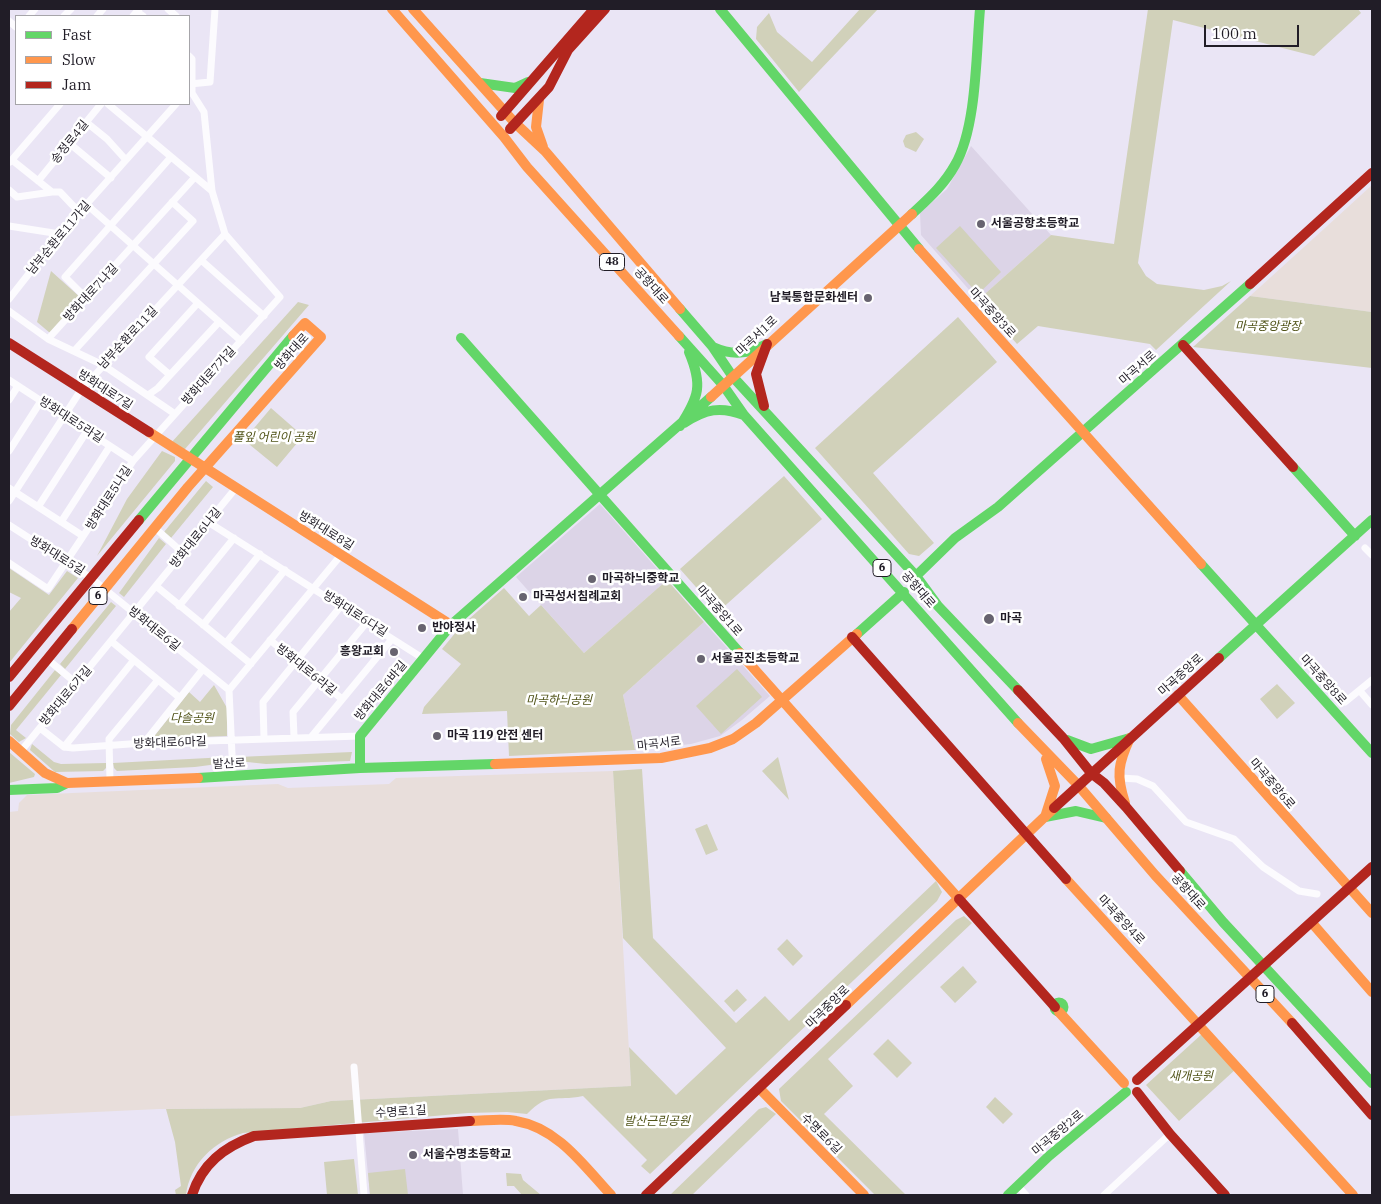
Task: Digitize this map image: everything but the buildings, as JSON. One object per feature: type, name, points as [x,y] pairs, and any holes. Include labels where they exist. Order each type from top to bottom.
[{"type":"street","points":[[190,57],[192,59],[190,86],[210,82],[215,9]]},
{"type":"street","name":"공항대로","points":[[392,9],[504,136],[526,167],[723,385],[744,415],[904,592],[1042,750],[1078,785],[1250,978],[1313,1045],[1372,1115]]},
{"type":"street","name":"공항대로","points":[[413,9],[504,112],[545,151],[712,346],[733,377],[916,576],[938,606],[1063,738],[1091,773],[1104,783],[1126,807],[1264,967],[1372,1083]]},
{"type":"street","points":[[492,124],[594,9]]},
{"type":"street","points":[[504,136],[549,88],[568,50],[605,9]]},
{"type":"street","name":"마곡중앙3로","points":[[720,9],[898,225],[1082,433],[1256,624]]},
{"type":"street","name":"마곡서1로","points":[[451,625],[680,426],[767,344],[940,188],[960,154],[969,112],[980,9]]},
{"type":"street","points":[[480,83],[515,88],[532,80]]},
{"type":"street","name":"방화대로7가길","points":[[154,437],[280,297],[225,234],[212,191],[204,112],[192,93],[190,86]]},
{"type":"street","points":[[539,100],[536,126],[545,151]]},
{"type":"street","points":[[52,192],[10,159],[59,105]]},
{"type":"street","name":"송정로4길","points":[[38,181],[100,105]]},
{"type":"street","points":[[109,105],[212,191]]},
{"type":"street","name":"남부순환로11가길","points":[[9,299],[60,234],[175,105]]},
{"type":"street","points":[[86,122],[107,139],[126,160]]},
{"type":"street","points":[[69,143],[111,178]]},
{"type":"street","points":[[86,298],[65,277],[172,157]]},
{"type":"street","name":"마곡서로","points":[[916,576],[955,538],[998,507],[1183,345],[1372,173]]},
{"type":"street","points":[[134,246],[195,177]]},
{"type":"street","points":[[9,190],[18,197],[60,192],[79,212]]},
{"type":"street","points":[[74,352],[194,222],[172,202]]},
{"type":"street","points":[[86,204],[241,341]]},
{"type":"street","points":[[10,227],[60,234]]},
{"type":"street","name":"남부순환로11길","points":[[9,501],[12,490],[82,390],[225,234]]},
{"type":"street","name":"방화대로7나길","points":[[48,339],[134,246]]},
{"type":"street","points":[[201,260],[264,316]]},
{"type":"street","points":[[170,375],[149,358],[198,303]]},
{"type":"street","points":[[9,311],[48,339],[103,365],[175,414]]},
{"type":"street","points":[[148,395],[170,375],[219,322]]},
{"type":"street","name":"방화대로","points":[[9,677],[174,475],[305,323],[321,337],[154,527],[9,706]]},
{"type":"street","name":"마곡중앙1로","points":[[461,338],[959,899]]},
{"type":"street","points":[[680,426],[696,401],[700,386],[696,367],[684,342]]},
{"type":"street","name":"방화대로7길","points":[[9,343],[188,459]]},
{"type":"street","points":[[712,346],[727,353],[743,355],[767,344]]},
{"type":"street","points":[[767,344],[754,376],[755,384],[768,414]]},
{"type":"street","points":[[1183,345],[1355,536]]},
{"type":"street","name":"방화대로5라길","points":[[9,380],[133,461]]},
{"type":"street","points":[[9,400],[18,386]]},
{"type":"street","points":[[9,450],[41,401]]},
{"type":"street","points":[[680,426],[705,409],[730,410],[744,415]]},
{"type":"street","points":[[38,507],[88,431]]},
{"type":"street","name":"방화대로5나길","points":[[9,563],[48,589],[133,461],[154,437]]},
{"type":"street","points":[[61,522],[110,446]]},
{"type":"street","name":"방화대로8길","points":[[188,459],[451,625]]},
{"type":"street","name":"방화대로6나길","points":[[134,613],[236,489]]},
{"type":"street","points":[[12,490],[83,536]]},
{"type":"street","name":"마곡중앙로","points":[[646,1195],[760,1089],[1078,785],[1372,520]]},
{"type":"street","name":"방화대로6다길","points":[[208,522],[424,659]]},
{"type":"street","name":"방화대로5길","points":[[9,525],[104,588]]},
{"type":"street","points":[[154,527],[183,552]]},
{"type":"street","points":[[179,606],[234,538]]},
{"type":"street","points":[[1366,548],[1372,555]]},
{"type":"street","points":[[203,624],[260,554]]},
{"type":"street","name":"방화대로6라길","points":[[229,690],[341,555]]},
{"type":"street","points":[[226,644],[285,570]]},
{"type":"street","points":[[156,586],[251,664]]},
{"type":"street","name":"방화대로6길","points":[[104,588],[229,690]]},
{"type":"street","name":"마곡서로","points":[[360,768],[625,761],[681,755],[710,748],[733,739],[756,723],[904,592]]},
{"type":"street","points":[[264,739],[263,702],[341,606]]},
{"type":"street","name":"방화대로6가길","points":[[20,751],[134,613]]},
{"type":"street","points":[[294,737],[293,712],[367,622]]},
{"type":"street","name":"마곡중앙8로","points":[[1256,624],[1372,753]]},
{"type":"street","name":"방화대로6바길","points":[[231,740],[360,736],[451,625]]},
{"type":"street","points":[[852,637],[1026,835]]},
{"type":"street","name":"방화대로6바길","points":[[312,736],[392,639]]},
{"type":"street","name":"방화대로6라길","points":[[270,640],[342,699]]},
{"type":"street","points":[[111,641],[180,698]]},
{"type":"street","points":[[46,658],[76,683]]},
{"type":"street","points":[[40,728],[64,747],[134,660]]},
{"type":"street","points":[[144,743],[203,669]]},
{"type":"street","name":"방화대로6마길","points":[[110,746],[109,739],[158,680]]},
{"type":"street","points":[[1345,702],[1372,680]]},
{"type":"street","points":[[229,690],[233,776]]},
{"type":"street","points":[[1360,691],[1372,705]]},
{"type":"street","name":"마곡중앙6로","points":[[1178,695],[1372,914]]},
{"type":"street","points":[[360,736],[360,768]]},
{"type":"street","points":[[1063,738],[1091,750],[1130,738]]},
{"type":"street","points":[[1126,807],[1116,778],[1119,763],[1130,738]]},
{"type":"street","name":"방화대로6마길","points":[[64,747],[231,740]]},
{"type":"street","name":"발산로","points":[[9,741],[45,773],[68,783]]},
{"type":"street","points":[[110,746],[110,781]]},
{"type":"street","points":[[1042,750],[1051,768],[1055,786],[1045,817]]},
{"type":"street","name":"발산로","points":[[9,790],[57,788],[68,783],[360,768]]},
{"type":"street","points":[[1121,778],[1137,779],[1153,786],[1186,822],[1234,839],[1263,867],[1299,891],[1318,894]]},
{"type":"street","points":[[1045,817],[1066,810],[1078,810],[1106,818]]},
{"type":"street","name":"마곡중앙4로","points":[[1026,835],[1198,1022],[1352,1195]]},
{"type":"street","points":[[1198,1022],[1264,967],[1372,867]]},
{"type":"street","points":[[959,899],[1031,978],[1038,982],[1129,1083],[1133,1095],[1137,1092],[1170,1134],[1225,1195]]},
{"type":"street","points":[[1312,923],[1372,992]]},
{"type":"street","name":"마곡중앙2로","points":[[1008,1195],[1017,1184],[1198,1022]]},
{"type":"street","points":[[354,1067],[364,1195]]},
{"type":"street","name":"수명로6길","points":[[760,1089],[864,1195]]},
{"type":"street","name":"수명로1길","points":[[192,1195],[200,1175],[210,1161],[237,1141],[254,1136],[461,1121],[514,1120],[530,1124],[557,1138],[610,1195]]},
{"type":"street","points":[[1104,1195],[1170,1134]]},
{"type":"street","points":[[1017,1184],[1026,1195]]},
{"type":"shaded area","name":"서울공항초등학교","points":[[971,146],[1051,235],[978,300],[921,235],[920,213],[947,189]]},
{"type":"shaded area","points":[[1372,185],[1372,312],[1250,296],[1325,228]]},
{"type":"shaded area","name":"마곡하늬중학교","points":[[600,504],[667,580],[584,653],[516,577]]},
{"type":"shaded area","name":"서울공진초등학교","points":[[704,622],[770,696],[720,736],[691,744],[635,750],[623,695]]},
{"type":"shaded area","points":[[613,771],[631,1086],[331,1101],[300,1108],[159,1109],[9,1116],[9,812],[18,811],[19,803],[27,795],[278,784],[288,788],[389,784],[396,778]]},
{"type":"shaded area","name":"서울수명초등학교","points":[[458,1129],[463,1195],[370,1195],[364,1133]]},
{"type":"green space","points":[[860,9],[878,9],[799,92],[756,39],[757,27],[769,13],[777,32],[812,62]]},
{"type":"green space","points":[[1148,9],[1358,9],[1361,13],[1314,56],[1173,20],[1138,263],[1146,276],[1157,284],[1204,290],[1222,286],[1231,281],[1156,350],[1150,344],[1038,326],[1017,344],[978,300],[1051,235],[1114,244]]},
{"type":"green space","points":[[916,132],[924,139],[916,152],[905,147],[903,141],[906,135]]},
{"type":"green space","points":[[960,226],[1001,272],[978,294],[936,248]]},
{"type":"green space","points":[[51,271],[81,298],[50,333],[37,322]]},
{"type":"green space","name":"마곡중앙광장","points":[[1250,296],[1372,312],[1372,368],[1193,347]]},
{"type":"green space","points":[[298,302],[309,305],[185,449],[181,449],[171,443]]},
{"type":"green space","points":[[958,317],[997,362],[873,473],[934,543],[919,556],[909,554],[815,448]]},
{"type":"green space","name":"풀잎 어린이 공원","points":[[271,408],[303,436],[277,467],[244,440]]},
{"type":"green space","points":[[162,451],[175,457],[175,461],[97,556],[127,499]]},
{"type":"green space","points":[[784,476],[822,519],[718,612],[680,569]]},
{"type":"green space","points":[[206,481],[213,487],[171,538],[164,532]]},
{"type":"green space","points":[[159,538],[166,544],[124,597],[119,593]]},
{"type":"green space","points":[[9,568],[49,595],[67,571],[78,578],[9,663],[9,612],[21,598],[9,592]]},
{"type":"green space","name":"마곡하늬공원","points":[[667,580],[704,622],[623,695],[635,750],[509,756],[507,711],[422,714],[424,707],[461,664],[442,649],[461,626],[504,588],[529,616],[541,605],[584,653]]},
{"type":"green space","points":[[111,602],[116,606],[65,669],[60,664]]},
{"type":"green space","points":[[737,669],[762,697],[721,734],[696,706]]},
{"type":"green space","points":[[55,670],[61,675],[16,730],[26,738],[19,742],[10,734],[11,725]]},
{"type":"green space","points":[[1277,684],[1295,703],[1277,719],[1260,699]]},
{"type":"green space","name":"다솔공원","points":[[214,685],[227,708],[227,736],[152,739],[189,692],[200,702]]},
{"type":"green space","points":[[32,744],[54,762],[61,764],[106,763],[106,768],[103,771],[55,772],[30,750]]},
{"type":"green space","points":[[9,752],[35,774],[34,777],[9,783]]},
{"type":"green space","points":[[352,752],[350,761],[266,764],[238,761],[238,757]]},
{"type":"green space","points":[[227,757],[225,763],[195,767],[117,771],[113,763]]},
{"type":"green space","points":[[778,757],[789,800],[762,771]]},
{"type":"green space","name":"발산근린공원","points":[[642,769],[653,938],[736,1023],[765,996],[789,1021],[936,881],[942,892],[937,901],[650,1174],[641,1166],[647,1160],[583,1096],[547,1100],[541,1102],[527,1114],[507,1112],[468,1113],[243,1133],[222,1142],[205,1155],[193,1173],[186,1195],[176,1195],[175,1190],[181,1186],[175,1142],[166,1109],[300,1108],[331,1101],[631,1086],[629,1047],[676,1095],[726,1048],[623,938],[613,771]]},
{"type":"green space","points":[[707,824],[718,850],[706,855],[695,829]]},
{"type":"green space","points":[[964,916],[972,923],[828,1059],[853,1086],[824,1114],[906,1195],[875,1195],[781,1101],[779,1089],[956,920]]},
{"type":"green space","points":[[787,939],[803,956],[793,966],[777,949]]},
{"type":"green space","points":[[963,966],[977,982],[955,1003],[940,987]]},
{"type":"green space","points":[[737,989],[747,1000],[734,1012],[724,1001]]},
{"type":"green space","name":"새개공원","points":[[1203,1033],[1236,1069],[1179,1121],[1146,1085]]},
{"type":"green space","points":[[888,1039],[912,1063],[897,1078],[873,1054]]},
{"type":"green space","points":[[995,1097],[1013,1114],[1003,1124],[986,1107]]},
{"type":"green space","points":[[766,1107],[776,1114],[692,1195],[670,1195],[759,1109]]},
{"type":"green space","points":[[354,1159],[358,1195],[327,1195],[324,1162]]},
{"type":"green space","points":[[405,1169],[408,1195],[370,1195],[368,1173]]},
{"type":"green space","points":[[506,1173],[521,1174],[523,1180],[541,1195],[522,1195],[514,1186],[507,1186]]},
{"type":"traffic: fast","points":[[720,9],[919,249]]},
{"type":"traffic: fast","points":[[912,214],[946,179],[955,165],[968,131],[972,111],[980,9]]},
{"type":"traffic: fast","points":[[480,83],[515,88],[528,82]]},
{"type":"traffic: fast","points":[[916,576],[955,538],[998,507],[1250,284]]},
{"type":"traffic: fast","points":[[680,309],[712,346],[733,377],[916,576],[938,606],[1018,690]]},
{"type":"traffic: fast","points":[[139,520],[293,336]]},
{"type":"traffic: fast","points":[[679,336],[723,385],[744,415],[1018,723]]},
{"type":"traffic: fast","points":[[461,338],[740,653]]},
{"type":"traffic: fast","points":[[713,347],[727,352],[740,353],[767,344]]},
{"type":"traffic: fast","points":[[680,426],[695,399],[697,391],[696,373],[689,352]]},
{"type":"traffic: fast","points":[[360,768],[360,736],[451,625],[711,397]]},
{"type":"traffic: fast","points":[[684,423],[713,410],[728,410],[744,415]]},
{"type":"traffic: fast","points":[[1293,467],[1355,536]]},
{"type":"traffic: fast","points":[[1219,658],[1372,520]]},
{"type":"traffic: fast","points":[[1201,564],[1372,753]]},
{"type":"traffic: fast","points":[[857,634],[904,592]]},
{"type":"traffic: fast","points":[[1067,740],[1091,749],[1130,738]]},
{"type":"traffic: fast","points":[[198,778],[360,768],[495,764]]},
{"type":"traffic: fast","points":[[9,790],[57,788],[67,783]]},
{"type":"traffic: fast","points":[[1045,817],[1076,811],[1106,818]]},
{"type":"traffic: fast","points":[[1180,871],[1223,922],[1372,1083]]},
{"type":"traffic: fast","points":[[1059,1002],[1064,1007],[1059,1012],[1054,1007],[1059,1002]]},
{"type":"traffic: fast","points":[[1008,1195],[1049,1156],[1126,1092]]},
{"type":"traffic: slow","points":[[392,9],[504,137],[527,167],[679,336]]},
{"type":"traffic: slow","points":[[413,9],[515,123],[545,151],[680,309]]},
{"type":"traffic: slow","points":[[539,100],[536,127],[543,147]]},
{"type":"traffic: slow","points":[[711,397],[912,214]]},
{"type":"traffic: slow","points":[[919,249],[1201,564]]},
{"type":"traffic: slow","points":[[72,629],[188,487],[321,337],[305,323],[293,336]]},
{"type":"traffic: slow","points":[[149,432],[451,625]]},
{"type":"traffic: slow","points":[[495,764],[661,758],[710,748],[733,739],[756,723],[857,634]]},
{"type":"traffic: slow","points":[[740,653],[959,899]]},
{"type":"traffic: slow","points":[[1178,695],[1372,913]]},
{"type":"traffic: slow","points":[[1018,723],[1078,785],[1155,875],[1292,1023]]},
{"type":"traffic: slow","points":[[1125,803],[1119,777],[1123,755],[1130,738]]},
{"type":"traffic: slow","points":[[9,741],[45,773],[67,783],[198,778]]},
{"type":"traffic: slow","points":[[1045,817],[1055,786],[1046,759]]},
{"type":"traffic: slow","points":[[846,1005],[1054,808]]},
{"type":"traffic: slow","points":[[1066,879],[1353,1195]]},
{"type":"traffic: slow","points":[[1312,923],[1372,992]]},
{"type":"traffic: slow","points":[[1059,1012],[1124,1083]]},
{"type":"traffic: slow","points":[[760,1089],[864,1195]]},
{"type":"traffic: slow","points":[[470,1121],[511,1120],[545,1131],[569,1150],[611,1195]]},
{"type":"traffic: jam","points":[[501,116],[594,9]]},
{"type":"traffic: jam","points":[[510,129],[549,87],[568,50],[605,9]]},
{"type":"traffic: jam","points":[[1250,284],[1372,173]]},
{"type":"traffic: jam","points":[[9,343],[149,432]]},
{"type":"traffic: jam","points":[[764,406],[756,374],[767,344]]},
{"type":"traffic: jam","points":[[1183,345],[1293,467]]},
{"type":"traffic: jam","points":[[9,677],[139,520]]},
{"type":"traffic: jam","points":[[9,706],[72,629]]},
{"type":"traffic: jam","points":[[852,637],[1066,879]]},
{"type":"traffic: jam","points":[[1054,808],[1219,658]]},
{"type":"traffic: jam","points":[[1018,690],[1063,738],[1091,773],[1104,783],[1126,807],[1180,871]]},
{"type":"traffic: jam","points":[[1137,1080],[1372,867]]},
{"type":"traffic: jam","points":[[959,899],[1055,1007]]},
{"type":"traffic: jam","points":[[646,1195],[846,1005]]},
{"type":"traffic: jam","points":[[1292,1023],[1372,1115]]},
{"type":"traffic: jam","points":[[1137,1092],[1170,1134],[1225,1195]]},
{"type":"traffic: jam","points":[[192,1195],[202,1174],[216,1158],[224,1151],[254,1136],[470,1121]]},
{"type":"place","name":"서울공항초등학교","points":[[981,224]]},
{"type":"place","name":"남북통합문화센터","points":[[868,298]]},
{"type":"place","name":"마곡하늬중학교","points":[[592,579]]},
{"type":"place","name":"마곡성서침례교회","points":[[523,597]]},
{"type":"place","name":"마곡","points":[[989,619]]},
{"type":"place","name":"반야정사","points":[[422,628]]},
{"type":"place","name":"흥왕교회","points":[[394,652]]},
{"type":"place","name":"서울공진초등학교","points":[[701,659]]},
{"type":"place","name":"마곡 119 안전 센터","points":[[437,736]]},
{"type":"place","name":"서울수명초등학교","points":[[413,1155]]}]
